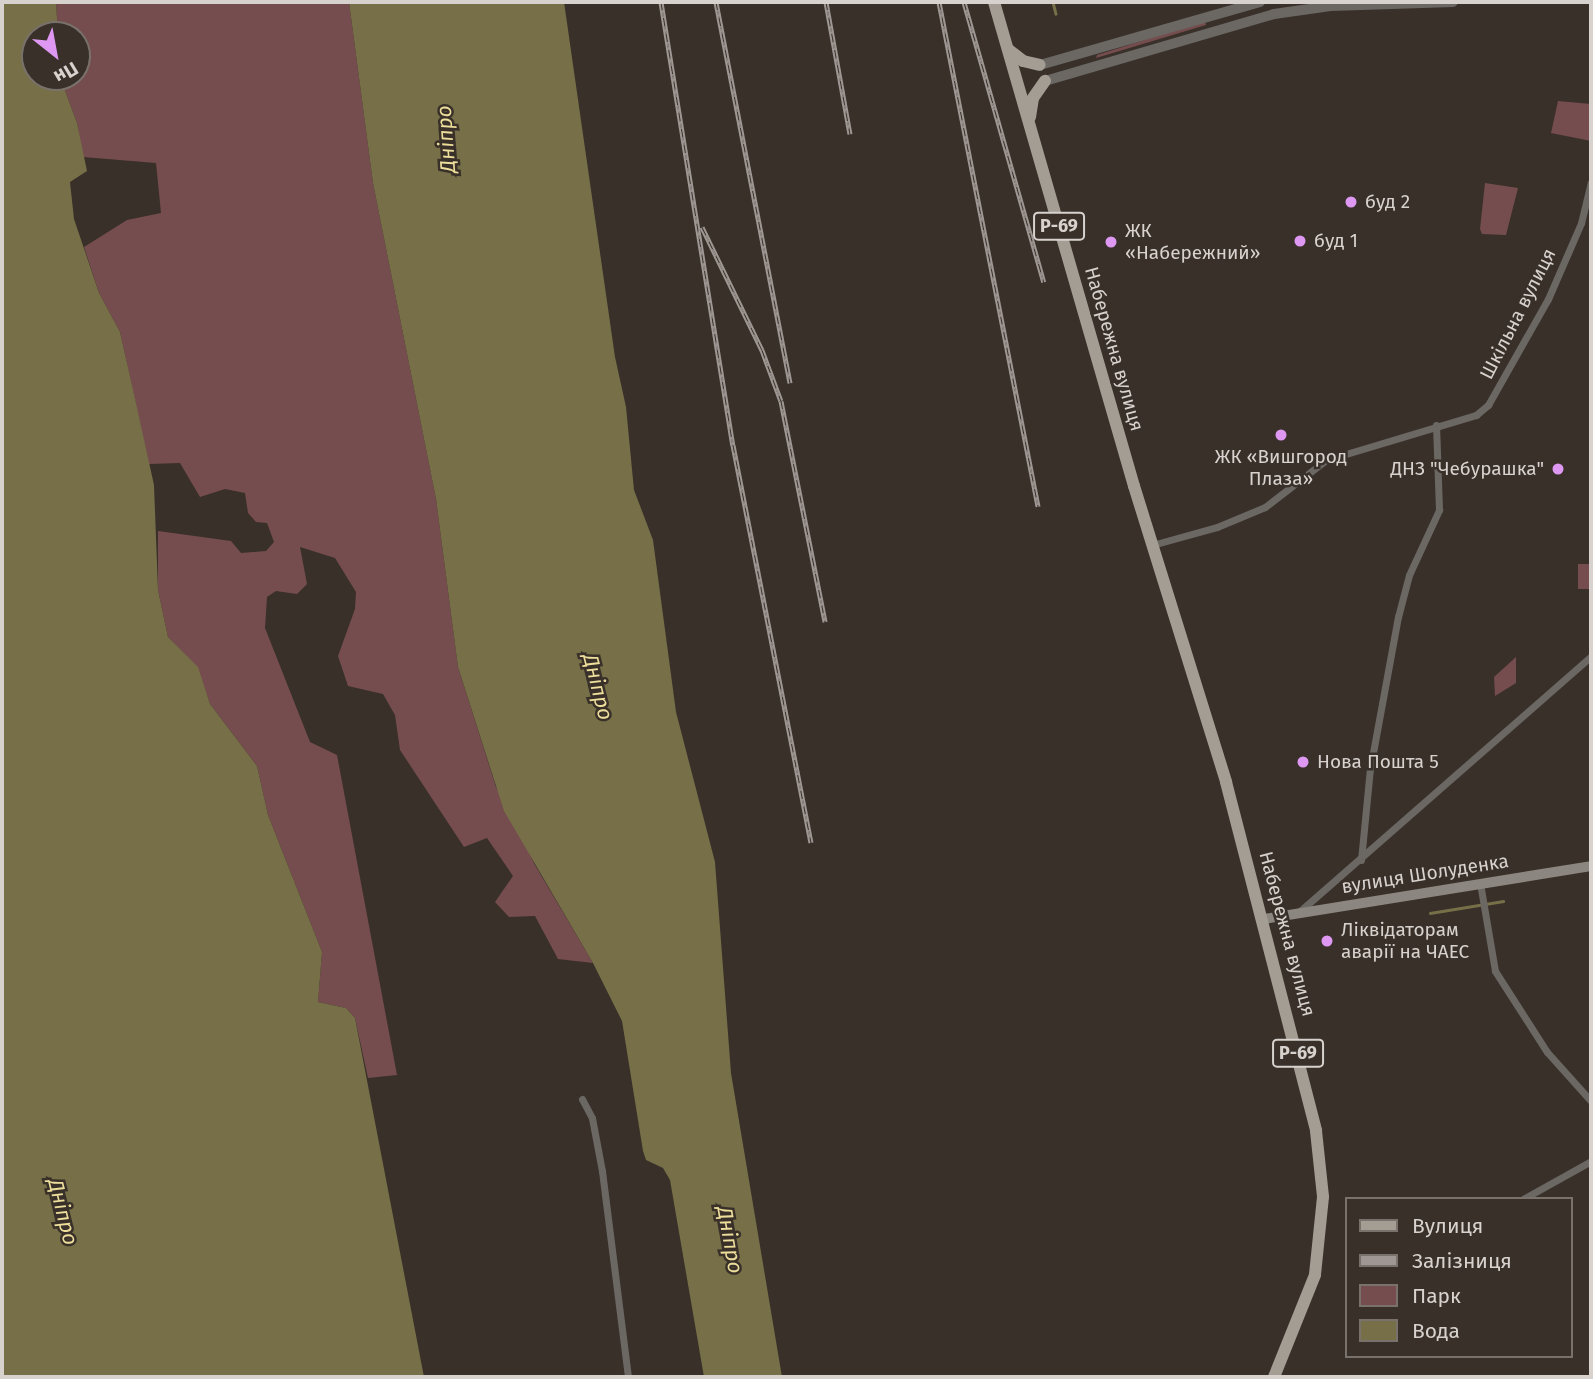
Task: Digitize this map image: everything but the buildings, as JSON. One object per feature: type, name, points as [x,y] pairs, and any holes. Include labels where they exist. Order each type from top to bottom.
[{"type":"main road","name":"Набережна вулиця","points":[[994,2],[1152,545],[1199,685],[1264,919],[1311,1104],[1323,1198],[1315,1275],[1279,1374]]},
{"type":"main road","points":[[1008,50],[1024,61],[1040,65]]},
{"type":"main road","points":[[1018,83],[1040,65]]},
{"type":"main road","points":[[1018,83],[1045,81]]},
{"type":"main road","points":[[1029,121],[1033,98],[1045,81]]},
{"type":"main road","name":"вулиця Шолуденка","points":[[1264,919],[1300,911],[1591,866]]},
{"type":"street","points":[[1040,65],[1261,2]]},
{"type":"street","points":[[1045,81],[1274,14],[1365,3],[1453,2]]},
{"type":"street","points":[[1089,51],[1093,66]]},
{"type":"street","name":"Шкільна вулиця","points":[[1436,425],[1476,415],[1488,405],[1548,299],[1581,223],[1591,182]]},
{"type":"street","points":[[1152,545],[1217,527],[1265,507],[1326,460],[1436,425],[1439,510],[1409,575],[1398,618],[1370,769],[1361,860]]},
{"type":"street","points":[[1300,911],[1591,656]]},
{"type":"street","points":[[1480,883],[1495,971],[1547,1052],[1591,1101]]},
{"type":"street","points":[[582,1099],[592,1118],[601,1171],[628,1377]]},
{"type":"street","points":[[1527,1197],[1591,1161]]},
{"type":"green space","points":[[56,2],[349,2],[373,183],[436,499],[458,667],[496,787],[535,865],[593,963],[558,959],[535,916],[509,917],[495,902],[513,876],[487,838],[464,847],[400,750],[395,715],[383,694],[348,686],[338,656],[355,609],[356,592],[335,558],[300,547],[307,584],[297,594],[276,591],[267,597],[265,628],[310,742],[337,755],[397,1075],[368,1078],[355,1018],[346,1008],[318,1002],[322,952],[268,815],[257,766],[210,704],[197,667],[168,637],[158,590],[158,531],[231,541],[241,553],[266,551],[274,542],[267,523],[256,522],[248,513],[245,493],[225,489],[200,497],[180,463],[149,464],[120,332],[99,293],[84,247],[127,220],[161,213],[156,163],[83,157],[77,123],[65,91],[91,91],[91,21],[57,21]]},
{"type":"green space","points":[[1205,21],[1206,25],[1096,58],[1097,55]]},
{"type":"green space","points":[[1558,101],[1591,104],[1591,141],[1551,133]]},
{"type":"green space","points":[[1485,183],[1518,188],[1506,235],[1482,234],[1480,229]]},
{"type":"green space","points":[[1578,564],[1591,564],[1591,589],[1578,589]]},
{"type":"green space","points":[[1516,657],[1516,683],[1495,696],[1494,677]]},
{"type":"water","name":"Дніпро","points":[[2,2],[56,2],[57,21],[21,21],[21,91],[65,91],[77,123],[87,171],[70,182],[74,219],[99,293],[120,332],[136,403],[154,485],[158,590],[168,637],[198,667],[210,704],[257,766],[268,815],[322,952],[318,1002],[346,1008],[355,1018],[424,1377],[2,1377]]},
{"type":"water","name":"Дніпро","points":[[349,2],[564,2],[615,357],[626,407],[634,490],[653,540],[676,712],[715,862],[731,1073],[782,1377],[704,1377],[670,1180],[663,1168],[646,1160],[643,1151],[622,1021],[593,963],[504,811],[458,667],[436,499],[373,183]]},
{"type":"waterway","points":[[1053,2],[1056,14]]},
{"type":"waterway","points":[[1430,913],[1503,901]]},
{"type":"railway","points":[[661,2],[733,445],[811,842]]},
{"type":"railway","points":[[716,2],[790,383]]},
{"type":"railway","points":[[826,2],[850,134]]},
{"type":"railway","points":[[939,2],[1038,506]]},
{"type":"railway","points":[[964,2],[1044,282]]},
{"type":"railway","points":[[702,227],[762,350],[781,401],[825,622]]},
{"type":"place","name":"буд 2","points":[[1351,202]]},
{"type":"place","name":"буд 1","points":[[1300,241]]},
{"type":"place","name":"ЖК «Набережний»","points":[[1111,242]]},
{"type":"place","name":"ЖК «Вишгород Плаза»","points":[[1281,435]]},
{"type":"place","name":"ДНЗ \"Чебурашка\"","points":[[1558,469]]},
{"type":"place","name":"Нова Пошта 5","points":[[1303,762]]},
{"type":"place","name":"Ліквідаторам аварії на ЧАЕС","points":[[1327,941]]}]
